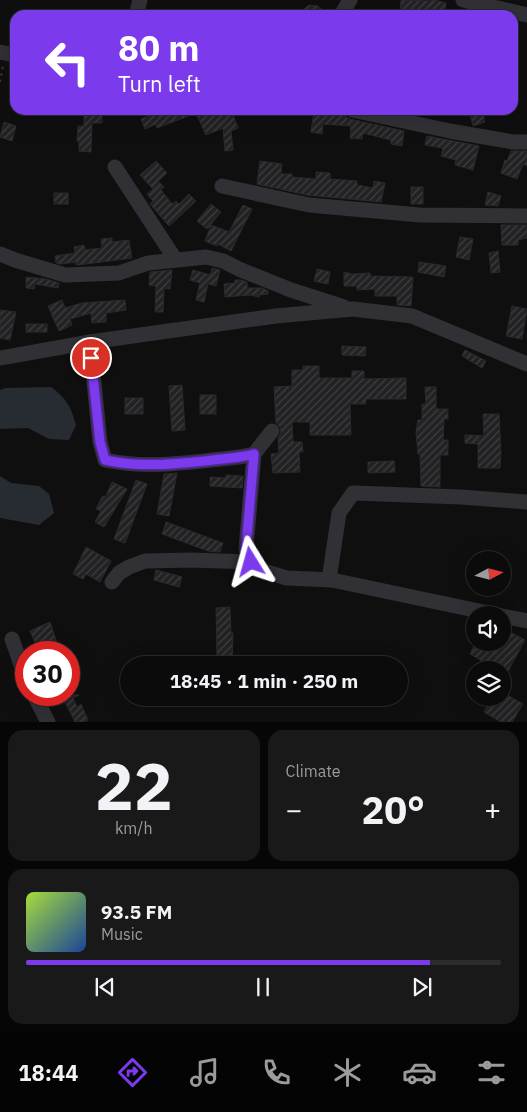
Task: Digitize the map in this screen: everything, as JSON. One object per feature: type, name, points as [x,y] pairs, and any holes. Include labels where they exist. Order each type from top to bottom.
[{"type":"street","points":[[463,0],[509,10]]},
{"type":"street","points":[[375,115],[450,131],[513,142],[527,142]]},
{"type":"street","points":[[114,168],[175,259]]},
{"type":"street","points":[[222,186],[309,205],[420,215],[527,216]]},
{"type":"street","points":[[0,254],[65,275],[119,273],[148,263],[206,257],[223,261],[291,290],[353,309],[412,316],[527,364]]},
{"type":"street","points":[[0,358],[90,342],[276,316],[353,309]]},
{"type":"street","points":[[90,342],[100,442],[105,460],[125,464],[173,464],[243,458],[254,454],[272,431]]},
{"type":"street","points":[[254,454],[246,549],[251,562],[263,571],[287,578],[332,580],[466,608]]},
{"type":"street","points":[[332,580],[330,573],[339,513],[353,493],[461,497],[527,502]]},
{"type":"street","points":[[112,582],[119,573],[129,566],[145,561],[251,562]]},
{"type":"street","points":[[511,618],[527,621]]},
{"type":"street","points":[[12,639],[15,647]]},
{"type":"street","points":[[40,706],[48,722]]},
{"type":"path","points":[[0,82],[7,54]]},
{"type":"shaded area","points":[[51,387],[65,400],[74,419],[76,425],[69,440],[49,439],[28,428],[0,429],[0,390],[5,388]]},
{"type":"shaded area","points":[[0,476],[11,483],[39,486],[49,494],[54,513],[39,525],[0,518]]},
{"type":"building","points":[[401,0],[435,0],[446,3],[445,10],[400,10]]},
{"type":"building","points":[[309,5],[318,6],[322,10],[303,10]]},
{"type":"building","points":[[84,115],[102,115],[102,123],[92,123],[91,152],[79,151],[79,141],[77,141],[78,126],[84,126]]},
{"type":"building","points":[[152,115],[191,115],[157,128],[156,124],[145,129],[141,119]]},
{"type":"building","points":[[197,115],[233,115],[238,128],[231,131],[233,150],[225,151],[223,128],[206,135]]},
{"type":"building","points":[[313,115],[344,115],[350,119],[404,131],[402,146],[391,144],[391,140],[363,133],[362,139],[350,138],[351,126],[323,124],[322,134],[311,132]]},
{"type":"building","points":[[470,115],[483,115],[485,122],[473,126]]},
{"type":"building","points":[[4,122],[16,126],[12,141],[0,137]]},
{"type":"building","points":[[427,136],[479,146],[473,170],[455,165],[456,160],[441,156],[443,148],[425,145]]},
{"type":"building","points":[[511,151],[527,151],[527,166],[523,164],[517,179],[501,173],[505,160],[507,161]]},
{"type":"building","points":[[156,161],[167,173],[158,181],[164,187],[161,190],[172,204],[176,201],[179,204],[189,194],[196,201],[169,226],[150,204],[153,201],[147,194],[153,189],[140,175]]},
{"type":"building","points":[[260,161],[282,164],[281,174],[292,174],[292,177],[316,179],[316,172],[330,173],[330,179],[357,181],[357,185],[373,188],[374,181],[385,183],[381,202],[307,195],[257,184]]},
{"type":"building","points":[[411,187],[423,187],[423,204],[411,204]]},
{"type":"building","points":[[488,192],[501,196],[498,206],[485,205]]},
{"type":"building","points":[[54,193],[68,193],[68,204],[54,204]]},
{"type":"building","points":[[211,204],[221,212],[207,229],[197,221]]},
{"type":"building","points":[[243,205],[252,209],[231,251],[218,244],[217,246],[205,241],[211,225],[229,232]]},
{"type":"building","points":[[501,225],[527,225],[527,238],[518,240],[518,245],[502,245]]},
{"type":"building","points":[[460,237],[473,239],[469,260],[456,257]]},
{"type":"building","points":[[112,238],[112,242],[129,240],[132,258],[78,265],[76,265],[76,262],[56,263],[55,256],[75,253],[74,247],[84,245],[85,250],[102,248],[101,239]]},
{"type":"building","points":[[498,251],[500,272],[491,273],[489,253]]},
{"type":"building","points":[[419,262],[446,266],[444,277],[418,272]]},
{"type":"building","points":[[212,268],[220,270],[216,286],[208,284],[204,302],[196,300],[200,283],[190,280],[193,270],[210,275]]},
{"type":"building","points":[[317,269],[330,272],[328,284],[314,281]]},
{"type":"building","points":[[172,270],[170,289],[164,288],[163,312],[155,312],[156,286],[149,285],[150,272]]},
{"type":"building","points":[[344,272],[352,274],[370,273],[370,276],[413,277],[411,306],[397,305],[397,296],[375,296],[375,289],[357,290],[357,286],[344,286]]},
{"type":"building","points":[[26,277],[46,279],[59,283],[58,288],[35,284],[34,289],[26,288]]},
{"type":"building","points":[[235,280],[247,282],[247,288],[262,288],[268,291],[268,294],[259,295],[259,297],[250,295],[225,297],[224,284],[235,283]]},
{"type":"building","points":[[62,300],[65,308],[82,303],[125,300],[126,310],[106,313],[106,322],[92,323],[91,313],[70,319],[72,325],[59,331],[48,306]]},
{"type":"building","points":[[512,306],[527,309],[522,339],[506,336]]},
{"type":"building","points":[[0,310],[16,312],[10,340],[0,338]]},
{"type":"building","points":[[26,324],[47,324],[47,332],[26,332]]},
{"type":"building","points":[[342,346],[366,347],[365,356],[342,355]]},
{"type":"building","points":[[465,350],[486,361],[482,368],[462,356]]},
{"type":"building","points":[[303,366],[319,366],[319,378],[352,378],[352,371],[364,371],[364,379],[406,378],[406,399],[366,399],[366,404],[350,404],[351,435],[310,435],[310,422],[292,422],[293,442],[302,442],[303,452],[299,452],[300,472],[273,473],[271,454],[279,453],[278,438],[281,432],[280,427],[276,423],[274,387],[292,386],[292,370],[303,370]]},
{"type":"building","points":[[182,385],[185,430],[172,431],[169,386]]},
{"type":"building","points":[[425,387],[436,387],[436,409],[448,409],[448,419],[444,419],[443,440],[448,440],[448,455],[440,455],[440,487],[421,486],[420,454],[418,454],[416,432],[418,420],[422,420],[422,404],[426,404]]},
{"type":"building","points":[[200,395],[216,395],[216,414],[200,414]]},
{"type":"building","points":[[125,398],[143,398],[143,414],[125,414]]},
{"type":"building","points":[[483,414],[499,414],[500,468],[478,468],[478,444],[465,443],[465,435],[484,436]]},
{"type":"building","points":[[394,461],[395,472],[368,473],[368,462]]},
{"type":"building","points":[[177,473],[169,516],[157,514],[164,474]]},
{"type":"building","points":[[226,475],[243,476],[242,488],[210,486],[210,477],[226,478]]},
{"type":"building","points":[[136,480],[147,484],[125,543],[114,539]]},
{"type":"building","points":[[112,482],[127,489],[104,527],[95,522],[101,511],[96,509],[102,497],[106,496]]},
{"type":"building","points":[[166,522],[223,543],[220,552],[208,551],[162,534]]},
{"type":"building","points":[[86,547],[111,561],[100,582],[86,574],[83,579],[73,574]]},
{"type":"building","points":[[156,570],[182,577],[179,587],[154,580]]},
{"type":"building","points":[[230,607],[231,633],[233,633],[232,656],[217,655],[216,608]]},
{"type":"building","points":[[50,622],[56,641],[34,641],[30,631]]},
{"type":"building","points":[[511,633],[525,640],[511,666],[511,661],[482,661],[470,654],[472,651],[511,651]]},
{"type":"building","points":[[511,697],[523,704],[512,722],[501,722],[484,712],[487,706],[511,706]]},
{"type":"building","points":[[81,704],[88,720],[75,722],[67,706],[77,707]]},
{"type":"route","points":[[91,358],[100,442],[105,460],[125,464],[173,464],[243,458],[254,454],[246,549],[251,562]]}]
